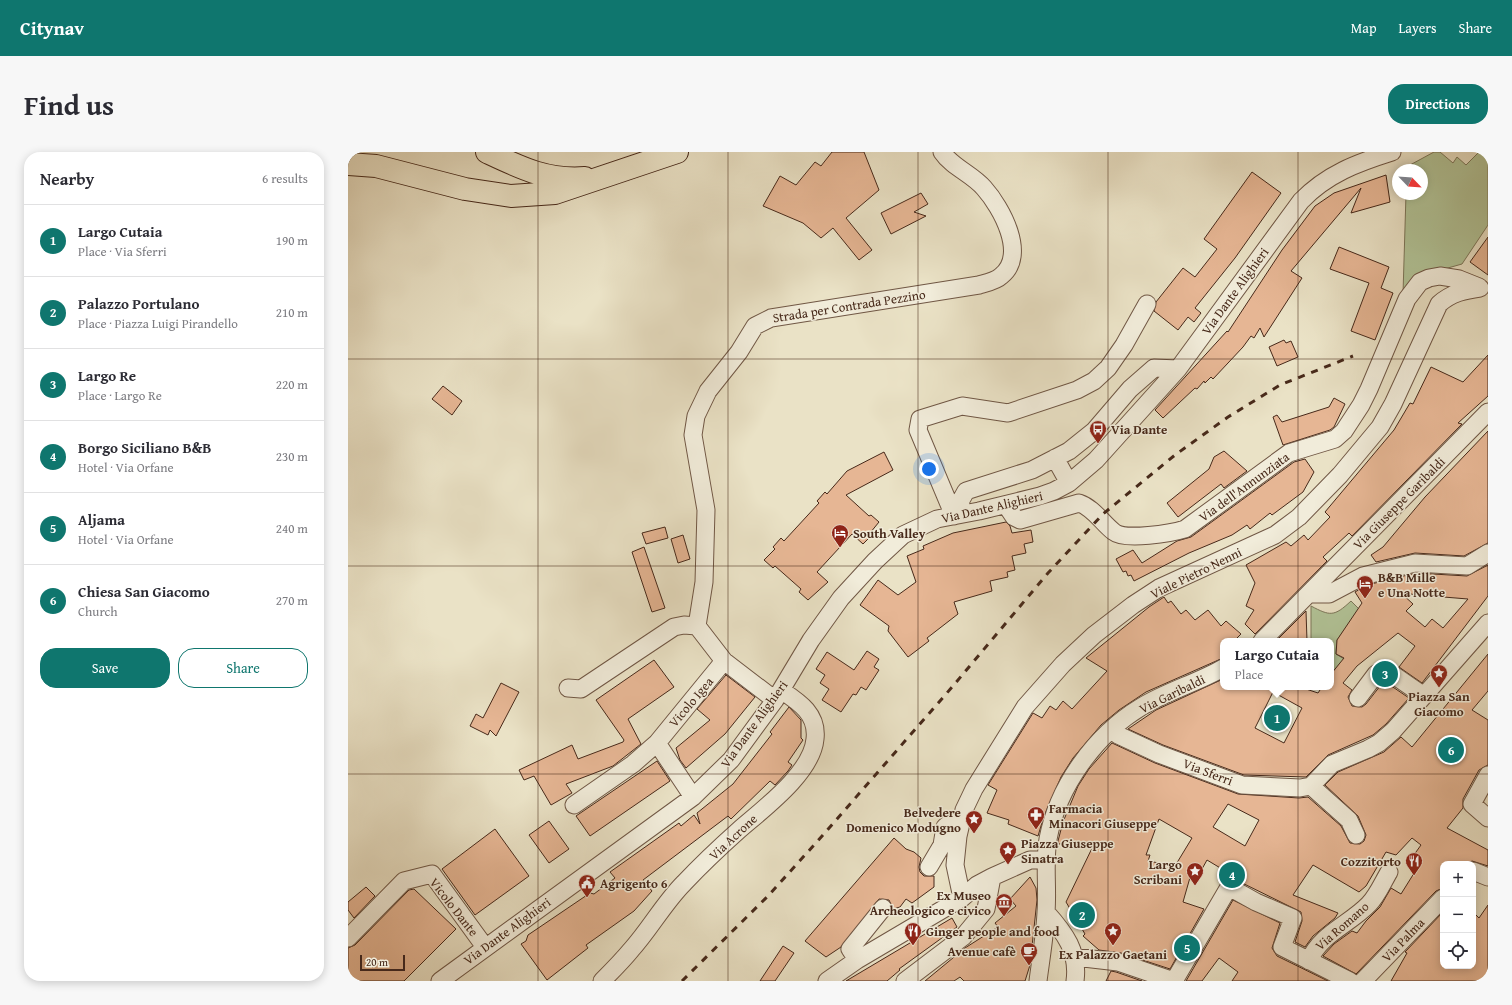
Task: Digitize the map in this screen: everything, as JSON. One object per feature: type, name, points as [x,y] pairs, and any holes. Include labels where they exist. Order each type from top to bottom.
[{"type":"main road","points":[[487,152],[534,173],[564,179],[610,176]]},
{"type":"main road","points":[[348,164],[376,166],[465,189],[511,196],[555,193],[610,176],[677,152]]},
{"type":"street","name":"Strada per Contrada Pezzino","points":[[697,626],[704,582],[706,510],[693,435],[696,416],[708,391],[739,352],[755,326],[771,318],[979,285],[1001,277],[1008,268],[1012,250],[1011,236],[1007,222],[984,187],[942,152]]},
{"type":"street","name":"Via Dante Alighieri","points":[[440,981],[693,797],[731,760],[778,695],[811,640],[833,610],[875,561],[903,535],[937,519],[1006,505],[1040,496],[1069,483],[1096,460],[1178,369],[1301,200],[1317,186],[1336,173],[1350,166],[1392,152]]},
{"type":"street","name":"Via dell'Annunziata","points":[[1006,505],[1014,517],[1020,520],[1079,503],[1086,505],[1116,534],[1127,536],[1173,533],[1185,529],[1289,453],[1335,439],[1344,430],[1361,405],[1369,389],[1407,299],[1420,282],[1429,278],[1440,276],[1459,279],[1484,290]]},
{"type":"street","name":"Viale Pietro Nenni","points":[[962,898],[955,865],[960,826],[964,810],[974,789],[1025,707],[1063,664],[1094,635],[1139,601],[1159,588],[1275,535],[1299,517],[1340,475],[1380,427],[1393,404],[1439,304],[1445,298],[1462,291],[1484,290]]},
{"type":"street","points":[[957,515],[918,430],[920,419],[962,406],[1008,413],[1077,390],[1094,381],[1108,368],[1124,345],[1147,304]]},
{"type":"street","points":[[957,515],[961,500],[966,491],[1032,470],[1069,451],[1094,430],[1130,389],[1154,368],[1178,369]]},
{"type":"street","name":"Via Giuseppe Garibaldi","points":[[1309,594],[1488,412]]},
{"type":"street","points":[[1055,458],[1069,483]]},
{"type":"street","points":[[1265,638],[1309,594],[1329,594],[1363,576],[1415,563],[1467,566],[1488,553]]},
{"type":"street","points":[[568,688],[581,689],[674,627],[684,625],[697,626],[724,661],[778,695]]},
{"type":"street","points":[[1356,835],[1349,820],[1311,786],[1332,764],[1368,749],[1379,743],[1393,731],[1424,696],[1485,633]]},
{"type":"street","name":"Vicolo Igea","points":[[574,805],[633,764],[657,743],[724,661]]},
{"type":"street","points":[[1358,698],[1376,674],[1385,669],[1424,696]]},
{"type":"street","name":"Via Garibaldi","points":[[1038,981],[1046,912],[1048,840],[1057,806],[1066,789],[1092,751],[1112,729],[1141,707],[1162,696],[1208,677],[1220,670]]},
{"type":"street","name":"Via Acrone","points":[[602,981],[631,950],[683,884],[738,831],[784,791],[811,754],[815,738],[815,730],[810,712],[804,705],[778,695]]},
{"type":"street","name":"Via Sferri","points":[[1112,729],[1118,735],[1159,754],[1242,785],[1300,788],[1311,786]]},
{"type":"street","points":[[657,743],[693,797]]},
{"type":"street","points":[[1488,775],[1472,804],[1488,818]]},
{"type":"street","points":[[929,867],[942,845],[945,827],[950,824],[960,826]]},
{"type":"street","points":[[827,981],[857,960],[962,898],[977,886],[992,877],[1030,860],[1047,860]]},
{"type":"street","name":"Via Romano","points":[[1309,961],[1312,952],[1333,931],[1370,904],[1389,872]]},
{"type":"street","points":[[1476,872],[1488,877]]},
{"type":"street","name":"Vicolo Dante","points":[[348,938],[404,881],[432,874],[485,947]]},
{"type":"street","points":[[905,981],[963,937],[986,909],[992,877]]},
{"type":"street","points":[[1075,957],[1118,962],[1175,981],[1229,887],[1256,902],[1294,918],[1282,947],[1350,981]]},
{"type":"street","name":"Via Palma","points":[[1363,981],[1440,901]]},
{"type":"street","points":[[857,960],[850,949],[883,908]]},
{"type":"street","points":[[1046,912],[1063,931],[1075,957],[1075,981]]},
{"type":"green space","points":[[1434,152],[1440,152],[1453,163],[1457,157],[1466,165],[1479,152],[1484,152],[1488,156],[1488,225],[1462,264],[1423,275],[1403,294],[1406,200],[1428,200],[1428,164],[1412,164]]},
{"type":"green space","points":[[1351,601],[1359,609],[1337,640],[1336,654],[1344,659],[1334,671],[1334,638],[1311,638],[1311,606],[1328,613],[1340,610]]},
{"type":"building","points":[[832,152],[864,152],[879,190],[846,218],[872,250],[859,260],[833,228],[821,238],[803,223],[763,206],[780,176],[796,185],[815,162],[821,166]]},
{"type":"building","points":[[1252,172],[1281,193],[1235,258],[1195,308],[1201,313],[1194,322],[1188,317],[1178,330],[1154,311],[1156,302],[1183,268],[1195,277],[1217,249],[1204,239]]},
{"type":"building","points":[[1386,175],[1390,202],[1351,213],[1361,188],[1291,271],[1302,278],[1264,337],[1260,328],[1254,338],[1251,336],[1243,347],[1213,379],[1211,377],[1205,383],[1204,381],[1197,389],[1195,388],[1163,418],[1155,410],[1227,331],[1228,332],[1282,250],[1315,206],[1334,193]]},
{"type":"building","points":[[921,193],[928,204],[914,212],[926,216],[891,234],[881,213]]},
{"type":"building","points":[[1488,237],[1488,275],[1470,262]]},
{"type":"building","points":[[1339,247],[1389,267],[1381,288],[1393,293],[1375,340],[1351,331],[1369,283],[1330,269]]},
{"type":"building","points":[[1284,340],[1286,343],[1291,341],[1298,357],[1277,366],[1269,347]]},
{"type":"building","points":[[1488,355],[1488,396],[1458,423],[1462,424],[1352,536],[1349,533],[1323,557],[1327,561],[1255,634],[1245,624],[1254,610],[1246,606],[1255,583],[1246,565],[1286,542],[1291,546],[1304,535],[1308,540],[1330,517],[1325,512],[1394,430],[1410,403],[1413,404],[1431,367],[1463,382]]},
{"type":"building","points":[[443,386],[462,401],[452,415],[432,399]]},
{"type":"building","points":[[1334,398],[1345,404],[1334,427],[1330,430],[1283,445],[1273,417],[1277,415],[1282,422],[1329,407]]},
{"type":"building","points":[[1488,431],[1488,543],[1464,556],[1415,553],[1376,562],[1371,555],[1383,547],[1425,497]]},
{"type":"building","points":[[1224,451],[1247,471],[1224,488],[1221,484],[1178,517],[1167,503],[1209,469],[1214,457]]},
{"type":"building","points":[[884,452],[893,470],[846,495],[869,516],[871,515],[879,522],[870,533],[872,535],[863,544],[852,534],[817,572],[828,582],[808,600],[799,592],[801,589],[775,566],[773,568],[764,560],[775,549],[773,547],[781,538],[784,541],[819,503],[817,501],[825,492],[827,494],[847,471]]},
{"type":"building","points":[[1305,459],[1314,472],[1303,492],[1272,515],[1270,513],[1250,529],[1247,525],[1232,535],[1189,553],[1134,581],[1131,575],[1128,576],[1126,571],[1123,572],[1116,559],[1133,550],[1142,563],[1177,541],[1191,537],[1294,462]]},
{"type":"building","points":[[1006,522],[1010,526],[1012,533],[1031,530],[1033,542],[1024,544],[1026,553],[1012,556],[1015,570],[1007,572],[1008,577],[990,581],[992,591],[954,602],[958,614],[927,638],[929,641],[908,657],[888,631],[889,626],[860,605],[878,580],[898,595],[916,582],[907,556],[924,549],[923,546],[953,533]]},
{"type":"building","points":[[665,527],[668,538],[646,544],[642,533]]},
{"type":"building","points":[[683,535],[690,559],[678,563],[671,539]]},
{"type":"building","points":[[644,547],[665,608],[652,612],[632,552]]},
{"type":"building","points":[[1488,565],[1488,596],[1422,683],[1399,667],[1415,646],[1398,633],[1357,666],[1343,683],[1352,690],[1348,697],[1352,706],[1362,707],[1366,704],[1384,681],[1409,698],[1386,724],[1373,735],[1328,755],[1306,777],[1244,775],[1163,745],[1128,729],[1156,710],[1220,680],[1220,690],[1309,690],[1318,693],[1320,690],[1334,690],[1334,670],[1344,658],[1336,654],[1337,640],[1362,603],[1355,592],[1367,585],[1416,573],[1467,576]],"holes":[[[1401,593],[1468,599],[1443,628],[1432,619],[1425,627],[1406,611],[1413,604]],[[1273,692],[1302,708],[1284,743],[1255,728]]]},
{"type":"building","points":[[1164,597],[1168,603],[1171,601],[1181,614],[1186,610],[1195,620],[1208,610],[1221,626],[1226,621],[1241,634],[1237,638],[1220,638],[1220,659],[1146,692],[1119,710],[1101,725],[1073,758],[1061,777],[1044,816],[1038,836],[1008,824],[1009,820],[987,813],[997,790],[988,785],[1033,713],[1042,718],[1050,706],[1056,710],[1063,701],[1072,709],[1107,671],[1086,658],[1149,607]]},
{"type":"building","points":[[1306,611],[1307,638],[1279,638]]},
{"type":"building","points":[[867,651],[879,659],[874,667],[879,670],[866,690],[861,687],[856,695],[853,694],[841,712],[822,700],[829,689],[820,683],[825,675],[816,669],[827,652],[854,670]]},
{"type":"building","points":[[1488,654],[1488,691],[1472,710],[1488,720],[1488,765],[1479,770],[1463,799],[1463,808],[1447,828],[1488,850],[1488,866],[1476,861],[1440,861],[1440,889],[1436,891],[1356,974],[1323,956],[1334,944],[1352,931],[1357,933],[1366,921],[1380,907],[1391,888],[1401,894],[1421,862],[1411,859],[1421,845],[1412,838],[1396,855],[1386,852],[1366,886],[1359,892],[1313,865],[1293,895],[1338,913],[1335,918],[1313,936],[1305,947],[1295,942],[1302,921],[1301,912],[1230,877],[1222,869],[1207,860],[1197,878],[1191,874],[1183,902],[1204,909],[1170,969],[1121,953],[1099,950],[1083,936],[1085,934],[1066,902],[1095,842],[1058,844],[1058,841],[1063,822],[1078,786],[1089,769],[1112,743],[1155,763],[1238,794],[1299,798],[1308,797],[1341,826],[1350,843],[1360,844],[1364,841],[1366,835],[1358,816],[1325,785],[1338,772],[1384,752],[1401,737],[1412,747]],"holes":[[[1228,804],[1259,820],[1245,846],[1213,827]],[[1159,819],[1192,838],[1175,866],[1148,861],[1150,855],[1146,855]]]},
{"type":"building","points":[[654,660],[674,687],[628,719],[641,744],[613,766],[566,784],[572,793],[551,805],[534,776],[524,780],[519,770],[572,745],[578,759],[623,742],[624,740],[596,700]]},
{"type":"building","points":[[726,675],[755,697],[725,734],[686,768],[680,760],[676,748],[710,720],[697,709]]},
{"type":"building","points":[[501,683],[519,692],[496,736],[490,730],[488,735],[470,726],[476,714],[483,718]]},
{"type":"building","points":[[789,707],[801,720],[801,738],[803,740],[788,762],[792,765],[788,771],[775,785],[770,781],[731,819],[728,816],[643,880],[652,891],[634,911],[586,945],[588,948],[547,980],[521,944],[526,941],[528,935],[590,893],[594,894],[615,878],[610,872],[679,823],[681,826],[694,815],[700,824],[697,813],[733,784],[772,734],[770,732]]},
{"type":"building","points":[[657,761],[670,781],[590,836],[576,816]]},
{"type":"building","points":[[549,821],[569,849],[549,863],[529,835]]},
{"type":"building","points":[[495,829],[529,876],[475,915],[442,869]]},
{"type":"building","points":[[894,838],[906,849],[914,852],[921,858],[919,867],[920,872],[924,876],[934,876],[934,887],[912,903],[906,899],[900,907],[893,909],[889,900],[879,899],[841,947],[826,957],[805,941]]},
{"type":"building","points":[[1030,877],[1036,888],[1037,900],[1030,965],[1025,981],[964,981],[960,977],[954,981],[925,981],[965,948],[998,927],[995,923],[1016,906],[1010,899]]},
{"type":"building","points":[[366,887],[375,896],[354,918],[348,910],[348,902]]},
{"type":"building","points":[[414,889],[456,929],[404,981],[348,981],[348,948],[355,945],[409,890]]},
{"type":"building","points":[[1233,900],[1280,923],[1272,948],[1277,956],[1328,981],[1232,981],[1238,972],[1219,958],[1202,981],[1186,981]]},
{"type":"building","points":[[1488,905],[1488,981],[1391,981],[1407,953],[1405,952],[1440,915],[1440,969],[1476,969],[1476,915],[1479,918]]},
{"type":"building","points":[[952,918],[957,927],[899,969],[900,970],[887,981],[846,981]]},
{"type":"building","points":[[783,946],[794,953],[775,981],[760,981]]},
{"type":"building","points":[[1111,971],[1116,972],[1142,981],[1106,981]]},
{"type":"railway","points":[[682,981],[768,896],[823,835],[953,686],[1048,573],[1103,514],[1175,455],[1228,417],[1280,385],[1353,356]]},
{"type":"place","name":"Via Dante","points":[[1098,444]]},
{"type":"place","name":"South Valley","points":[[840,548]]},
{"type":"place","name":"B&B Mille e Una Notte","points":[[1365,599]]},
{"type":"place","name":"Largo Re","points":[[1385,674]]},
{"type":"place","name":"Piazza San Giacomo","points":[[1439,688]]},
{"type":"place","name":"Largo Cutaia","points":[[1277,718]]},
{"type":"place","name":"Chiesa San Giacomo","points":[[1451,750]]},
{"type":"place","name":"Farmacia Minacori Giuseppe","points":[[1036,830]]},
{"type":"place","name":"Belvedere Domenico Modugno","points":[[974,834]]},
{"type":"place","name":"Piazza Giuseppe Sinatra","points":[[1008,865]]},
{"type":"place","name":"Borgo Siciliano B&B","points":[[1232,875]]},
{"type":"place","name":"Cozzitorto","points":[[1414,876]]},
{"type":"place","name":"Largo Scribani","points":[[1195,886]]},
{"type":"place","name":"Agrigento 6","points":[[587,898]]},
{"type":"place","name":"Palazzo Portulano","points":[[1082,915]]},
{"type":"place","name":"Ex Museo Archeologico e civico","points":[[1004,917]]},
{"type":"place","name":"Ginger people and food","points":[[913,946]]},
{"type":"place","name":"Ex Palazzo Gaetani","points":[[1113,946]]},
{"type":"place","name":"Aljama","points":[[1187,948]]},
{"type":"place","name":"Avenue cafè","points":[[1029,966]]}]
